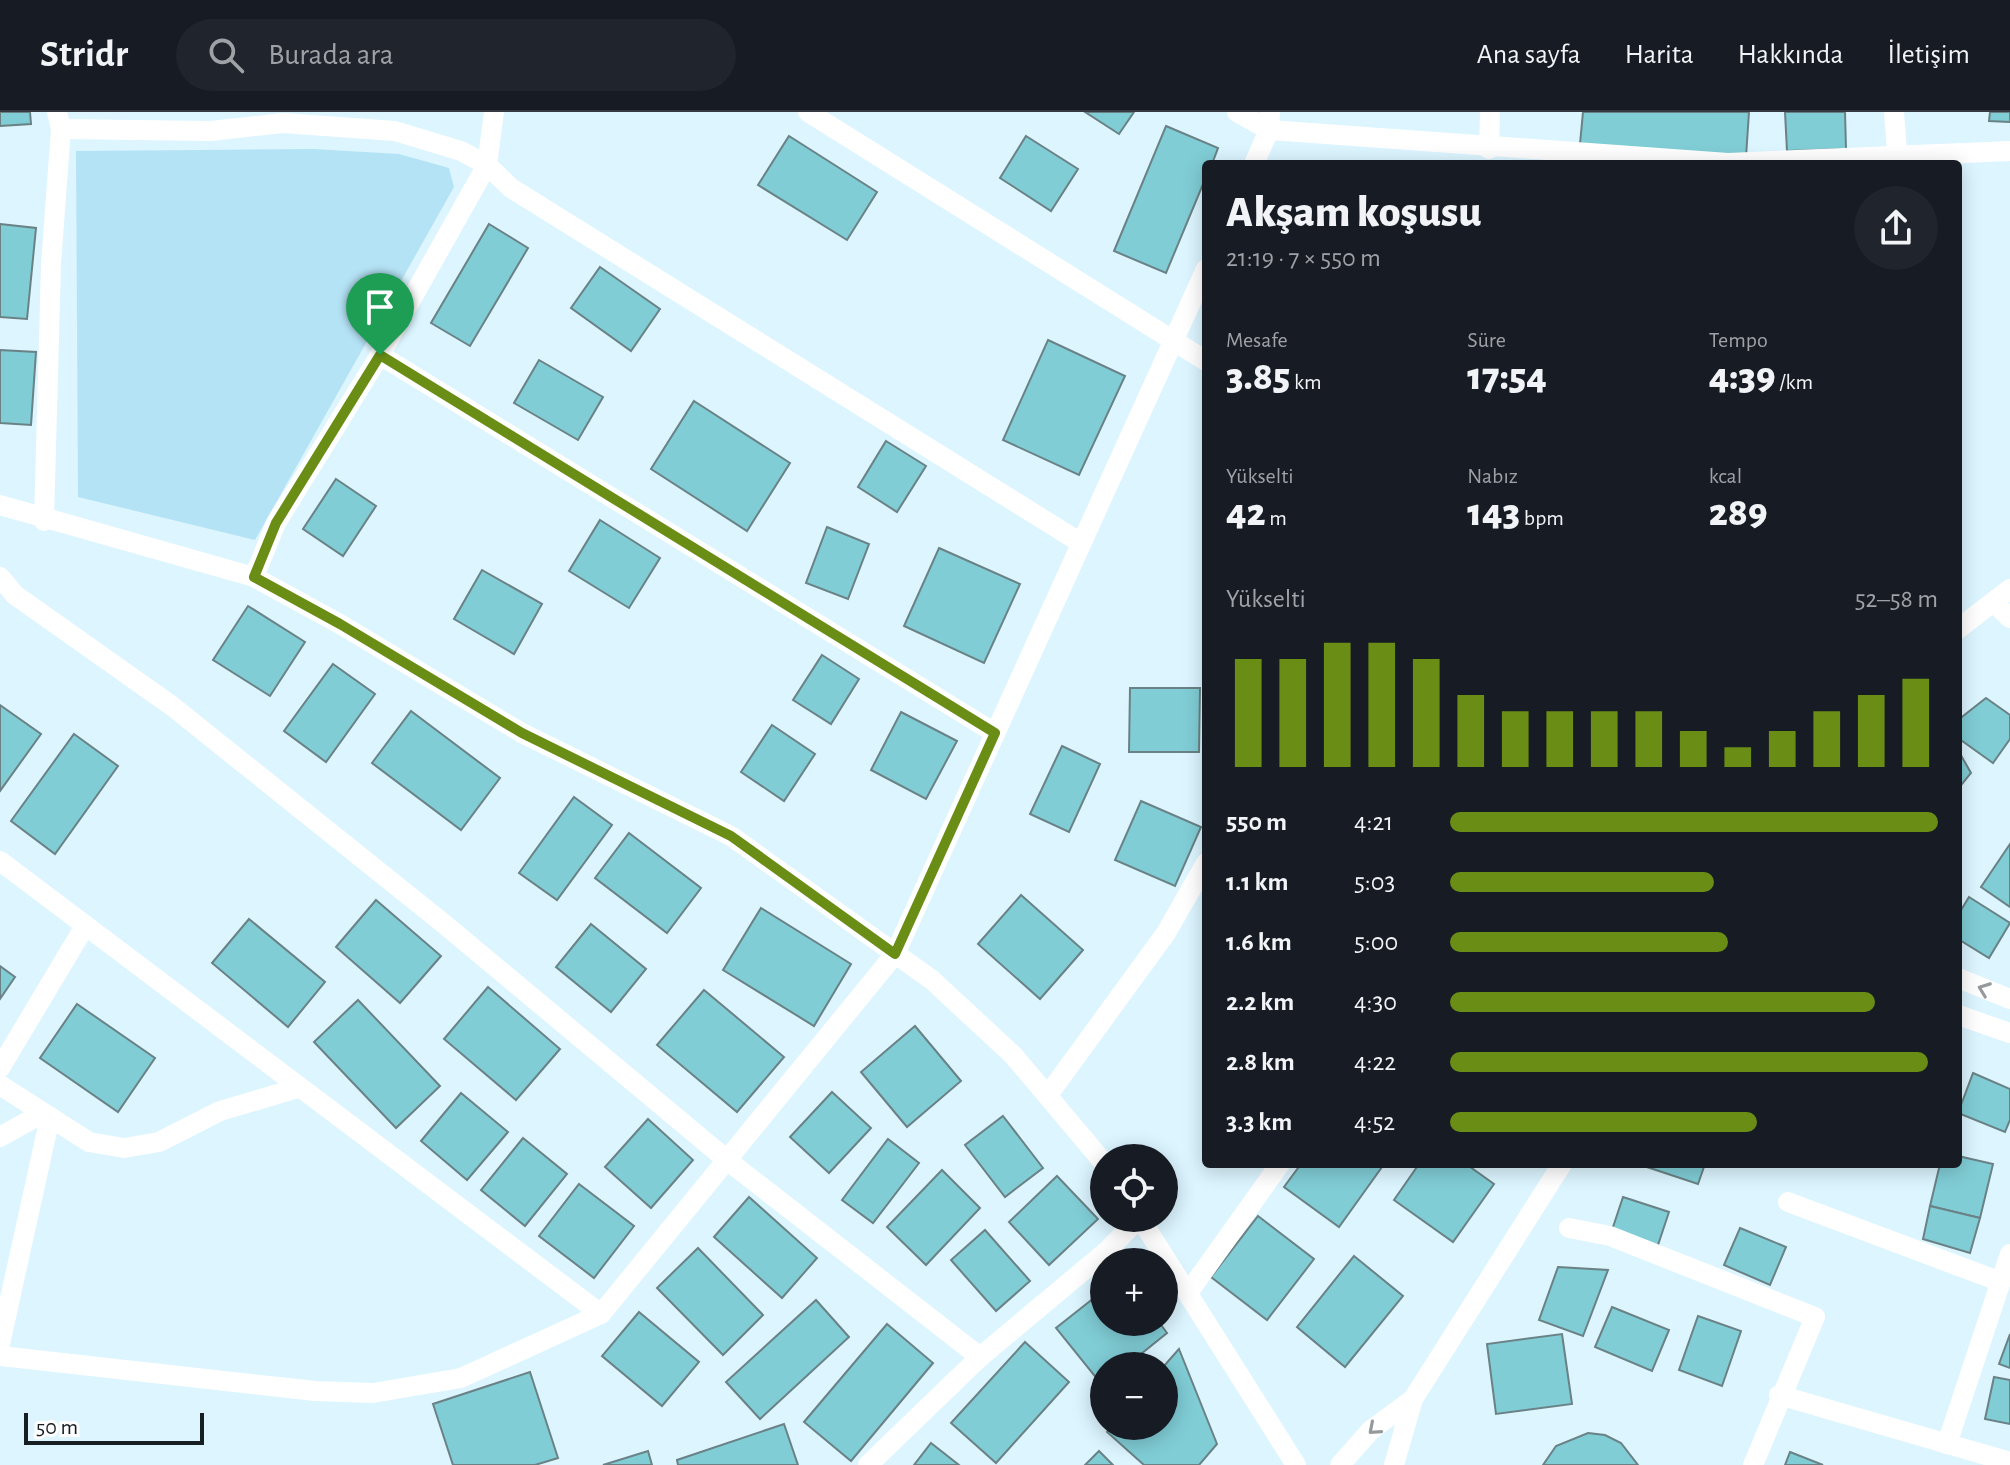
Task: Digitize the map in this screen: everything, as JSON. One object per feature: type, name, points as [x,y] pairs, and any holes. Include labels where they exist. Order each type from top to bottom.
[{"type":"street","points":[[254,577],[276,523],[380,355],[487,165],[494,112]]},
{"type":"street","points":[[808,112],[1202,358]]},
{"type":"street","points":[[1237,112],[1448,154],[1489,149],[1640,160]]},
{"type":"street","points":[[1489,149],[1490,112]]},
{"type":"street","points":[[1894,112],[1898,160],[2010,151]]},
{"type":"street","points":[[44,521],[51,264],[59,121],[211,131],[283,118],[395,131],[461,151],[487,165],[511,188],[1081,543]]},
{"type":"street","points":[[1255,160],[1270,121]]},
{"type":"street","points":[[0,1356],[315,1391],[373,1393],[461,1378],[601,1314],[895,954],[1202,278]]},
{"type":"street","points":[[380,355],[995,733]]},
{"type":"street","points":[[0,505],[44,521],[254,577],[340,624],[522,733],[731,836],[932,980],[1013,1055],[1090,1146]]},
{"type":"street","points":[[0,577],[15,595],[209,735],[443,923],[727,1160],[980,1357]]},
{"type":"street","points":[[1962,626],[2010,589]]},
{"type":"street","points":[[1993,602],[2010,618]]},
{"type":"street","points":[[0,861],[601,1314]]},
{"type":"street","points":[[1048,1095],[1166,933],[1202,870]]},
{"type":"street","points":[[0,1068],[85,926]]},
{"type":"street","points":[[1962,980],[2010,999]]},
{"type":"street","points":[[1962,1016],[2010,1033]]},
{"type":"street","points":[[0,1085],[89,1142],[124,1148],[142,1146],[175,1135],[220,1111],[298,1088]]},
{"type":"street","points":[[0,1137],[47,1115]]},
{"type":"street","points":[[0,1344],[47,1115]]},
{"type":"street","points":[[1188,1293],[1277,1168]]},
{"type":"street","points":[[1394,1465],[1413,1399],[1559,1168]]},
{"type":"street","points":[[1788,1202],[2001,1282]]},
{"type":"street","points":[[1569,1228],[1610,1236],[1815,1317],[1779,1395],[1753,1465]]},
{"type":"street","points":[[868,1465],[980,1357],[1126,1232]]},
{"type":"street","points":[[1149,1232],[1296,1465]]},
{"type":"street","points":[[1947,1444],[2010,1254]]},
{"type":"street","points":[[1779,1395],[2010,1462]]},
{"type":"street","points":[[1340,1465],[1371,1430],[1413,1399]]},
{"type":"shaded area","points":[[313,149],[399,154],[449,168],[454,187],[255,540],[78,497],[76,151]]},
{"type":"building","points":[[0,112],[30,112],[31,124],[0,126]]},
{"type":"building","points":[[1085,112],[1134,112],[1119,134]]},
{"type":"building","points":[[1583,112],[1749,112],[1746,157],[1580,144]]},
{"type":"building","points":[[1785,112],[1845,112],[1846,149],[1787,151]]},
{"type":"building","points":[[1990,112],[2010,112],[2010,122],[1989,121]]},
{"type":"building","points":[[1166,126],[1218,148],[1214,160],[1202,160],[1202,187],[1166,273],[1114,251]]},
{"type":"building","points":[[789,136],[877,192],[847,240],[758,185]]},
{"type":"building","points":[[1026,136],[1078,169],[1051,211],[1000,178]]},
{"type":"building","points":[[0,224],[36,228],[27,319],[0,317]]},
{"type":"building","points":[[489,224],[528,248],[470,346],[431,323]]},
{"type":"building","points":[[600,267],[660,309],[631,351],[571,308]]},
{"type":"building","points":[[1048,340],[1125,376],[1079,475],[1003,440]]},
{"type":"building","points":[[0,350],[36,352],[31,425],[0,423]]},
{"type":"building","points":[[539,360],[603,397],[578,440],[514,403]]},
{"type":"building","points":[[694,401],[790,463],[747,531],[651,469]]},
{"type":"building","points":[[886,441],[926,466],[897,512],[858,487]]},
{"type":"building","points":[[336,479],[376,506],[343,556],[303,529]]},
{"type":"building","points":[[600,520],[660,558],[629,608],[569,571]]},
{"type":"building","points":[[827,527],[869,544],[848,599],[806,583]]},
{"type":"building","points":[[939,548],[1020,584],[984,663],[904,626]]},
{"type":"building","points":[[482,570],[542,604],[514,654],[454,619]]},
{"type":"building","points":[[248,606],[305,642],[270,696],[213,660]]},
{"type":"building","points":[[822,655],[859,679],[831,724],[793,700]]},
{"type":"building","points":[[333,664],[375,694],[326,762],[284,731]]},
{"type":"building","points":[[1130,688],[1200,688],[1199,752],[1129,752]]},
{"type":"building","points":[[1986,698],[2010,715],[2010,739],[1993,763],[1962,741],[1962,717]]},
{"type":"building","points":[[0,705],[41,734],[0,791]]},
{"type":"building","points":[[411,711],[500,778],[461,830],[372,763]]},
{"type":"building","points":[[901,712],[957,741],[926,799],[871,770]]},
{"type":"building","points":[[772,725],[815,754],[784,801],[741,772]]},
{"type":"building","points":[[74,734],[118,766],[55,854],[11,821]]},
{"type":"building","points":[[1062,746],[1100,764],[1069,832],[1030,814]]},
{"type":"building","points":[[1962,757],[1971,773],[1962,784]]},
{"type":"building","points":[[574,797],[612,825],[557,900],[519,873]]},
{"type":"building","points":[[1141,801],[1201,827],[1175,886],[1115,860]]},
{"type":"building","points":[[629,833],[701,888],[667,933],[595,878]]},
{"type":"building","points":[[2010,844],[2010,907],[1981,887]]},
{"type":"building","points":[[1021,895],[1083,950],[1040,999],[978,944]]},
{"type":"building","points":[[1969,897],[2010,923],[1989,958],[1962,941],[1962,908]]},
{"type":"building","points":[[376,900],[441,956],[400,1003],[336,947]]},
{"type":"building","points":[[761,908],[851,964],[814,1026],[723,970]]},
{"type":"building","points":[[249,919],[325,982],[288,1027],[212,963]]},
{"type":"building","points":[[591,924],[646,969],[611,1012],[556,967]]},
{"type":"building","points":[[0,966],[15,977],[0,999]]},
{"type":"building","points":[[488,987],[560,1049],[516,1100],[444,1039]]},
{"type":"building","points":[[704,990],[784,1057],[737,1112],[657,1045]]},
{"type":"building","points":[[358,1000],[440,1086],[396,1128],[314,1042]]},
{"type":"building","points":[[77,1004],[155,1058],[118,1112],[40,1058]]},
{"type":"building","points":[[915,1026],[961,1081],[907,1127],[861,1072]]},
{"type":"building","points":[[1973,1073],[2010,1089],[2010,1120],[2005,1132],[1962,1115],[1962,1102]]},
{"type":"building","points":[[832,1092],[871,1128],[829,1173],[790,1137]]},
{"type":"building","points":[[461,1093],[508,1132],[467,1180],[421,1141]]},
{"type":"building","points":[[1003,1116],[1043,1168],[1005,1197],[965,1145]]},
{"type":"building","points":[[648,1119],[693,1160],[651,1208],[605,1167]]},
{"type":"building","points":[[523,1138],[567,1174],[525,1226],[481,1190]]},
{"type":"building","points":[[888,1139],[919,1163],[873,1223],[842,1200]]},
{"type":"building","points":[[1962,1157],[1993,1164],[1980,1218],[1930,1206],[1939,1168],[1962,1168]]},
{"type":"building","points":[[1298,1168],[1381,1168],[1339,1227],[1284,1187]]},
{"type":"building","points":[[1416,1168],[1472,1168],[1494,1184],[1453,1242],[1394,1200]]},
{"type":"building","points":[[1650,1168],[1704,1168],[1698,1184]]},
{"type":"building","points":[[942,1170],[980,1208],[926,1265],[887,1227]]},
{"type":"building","points":[[1057,1176],[1090,1211],[1090,1227],[1049,1265],[1009,1222]]},
{"type":"building","points":[[579,1184],[634,1226],[594,1278],[539,1236]]},
{"type":"building","points":[[749,1197],[817,1258],[782,1298],[714,1237]]},
{"type":"building","points":[[1623,1197],[1669,1212],[1656,1251],[1610,1236]]},
{"type":"building","points":[[1930,1206],[1980,1218],[1970,1253],[1923,1239]]},
{"type":"building","points":[[1258,1216],[1314,1259],[1267,1320],[1211,1277]]},
{"type":"building","points":[[1740,1228],[1786,1247],[1770,1285],[1724,1265]]},
{"type":"building","points":[[985,1230],[1030,1281],[996,1311],[951,1260]]},
{"type":"building","points":[[698,1248],[763,1315],[723,1355],[657,1288]]},
{"type":"building","points":[[1354,1256],[1403,1296],[1345,1367],[1297,1327]]},
{"type":"building","points":[[1558,1267],[1608,1270],[1583,1336],[1539,1320]]},
{"type":"building","points":[[816,1300],[849,1337],[760,1419],[726,1382]]},
{"type":"building","points":[[1090,1301],[1090,1336],[1163,1336],[1143,1352],[1090,1352],[1090,1370],[1056,1328]]},
{"type":"building","points":[[1612,1307],[1669,1330],[1652,1371],[1595,1347]]},
{"type":"building","points":[[639,1312],[699,1362],[662,1406],[602,1356]]},
{"type":"building","points":[[1698,1316],[1741,1331],[1722,1386],[1679,1370]]},
{"type":"building","points":[[887,1324],[933,1363],[851,1461],[804,1422]]},
{"type":"building","points":[[1562,1334],[1572,1404],[1496,1414],[1487,1344]]},
{"type":"building","points":[[2010,1334],[2010,1368],[1999,1364]]},
{"type":"building","points":[[1025,1342],[1069,1382],[996,1463],[951,1423]]},
{"type":"building","points":[[1179,1349],[1217,1444],[1199,1465],[1144,1465],[1116,1440],[1178,1440],[1176,1352]]},
{"type":"building","points":[[530,1372],[558,1458],[535,1465],[453,1465],[433,1404]]},
{"type":"building","points":[[1994,1377],[2010,1380],[2010,1424],[1985,1419]]},
{"type":"building","points":[[784,1424],[798,1465],[678,1465],[677,1460]]},
{"type":"building","points":[[1588,1433],[1605,1435],[1621,1443],[1638,1465],[1543,1465],[1556,1446]]},
{"type":"building","points":[[931,1443],[959,1465],[914,1465]]},
{"type":"building","points":[[648,1451],[652,1465],[603,1465]]},
{"type":"building","points":[[1099,1451],[1113,1465],[1085,1465]]},
{"type":"building","points":[[1790,1452],[1823,1465],[1785,1465]]},
{"type":"route","points":[[380,355],[995,733],[895,954],[731,836],[522,733],[340,624],[254,577],[276,523],[380,355]]}]
